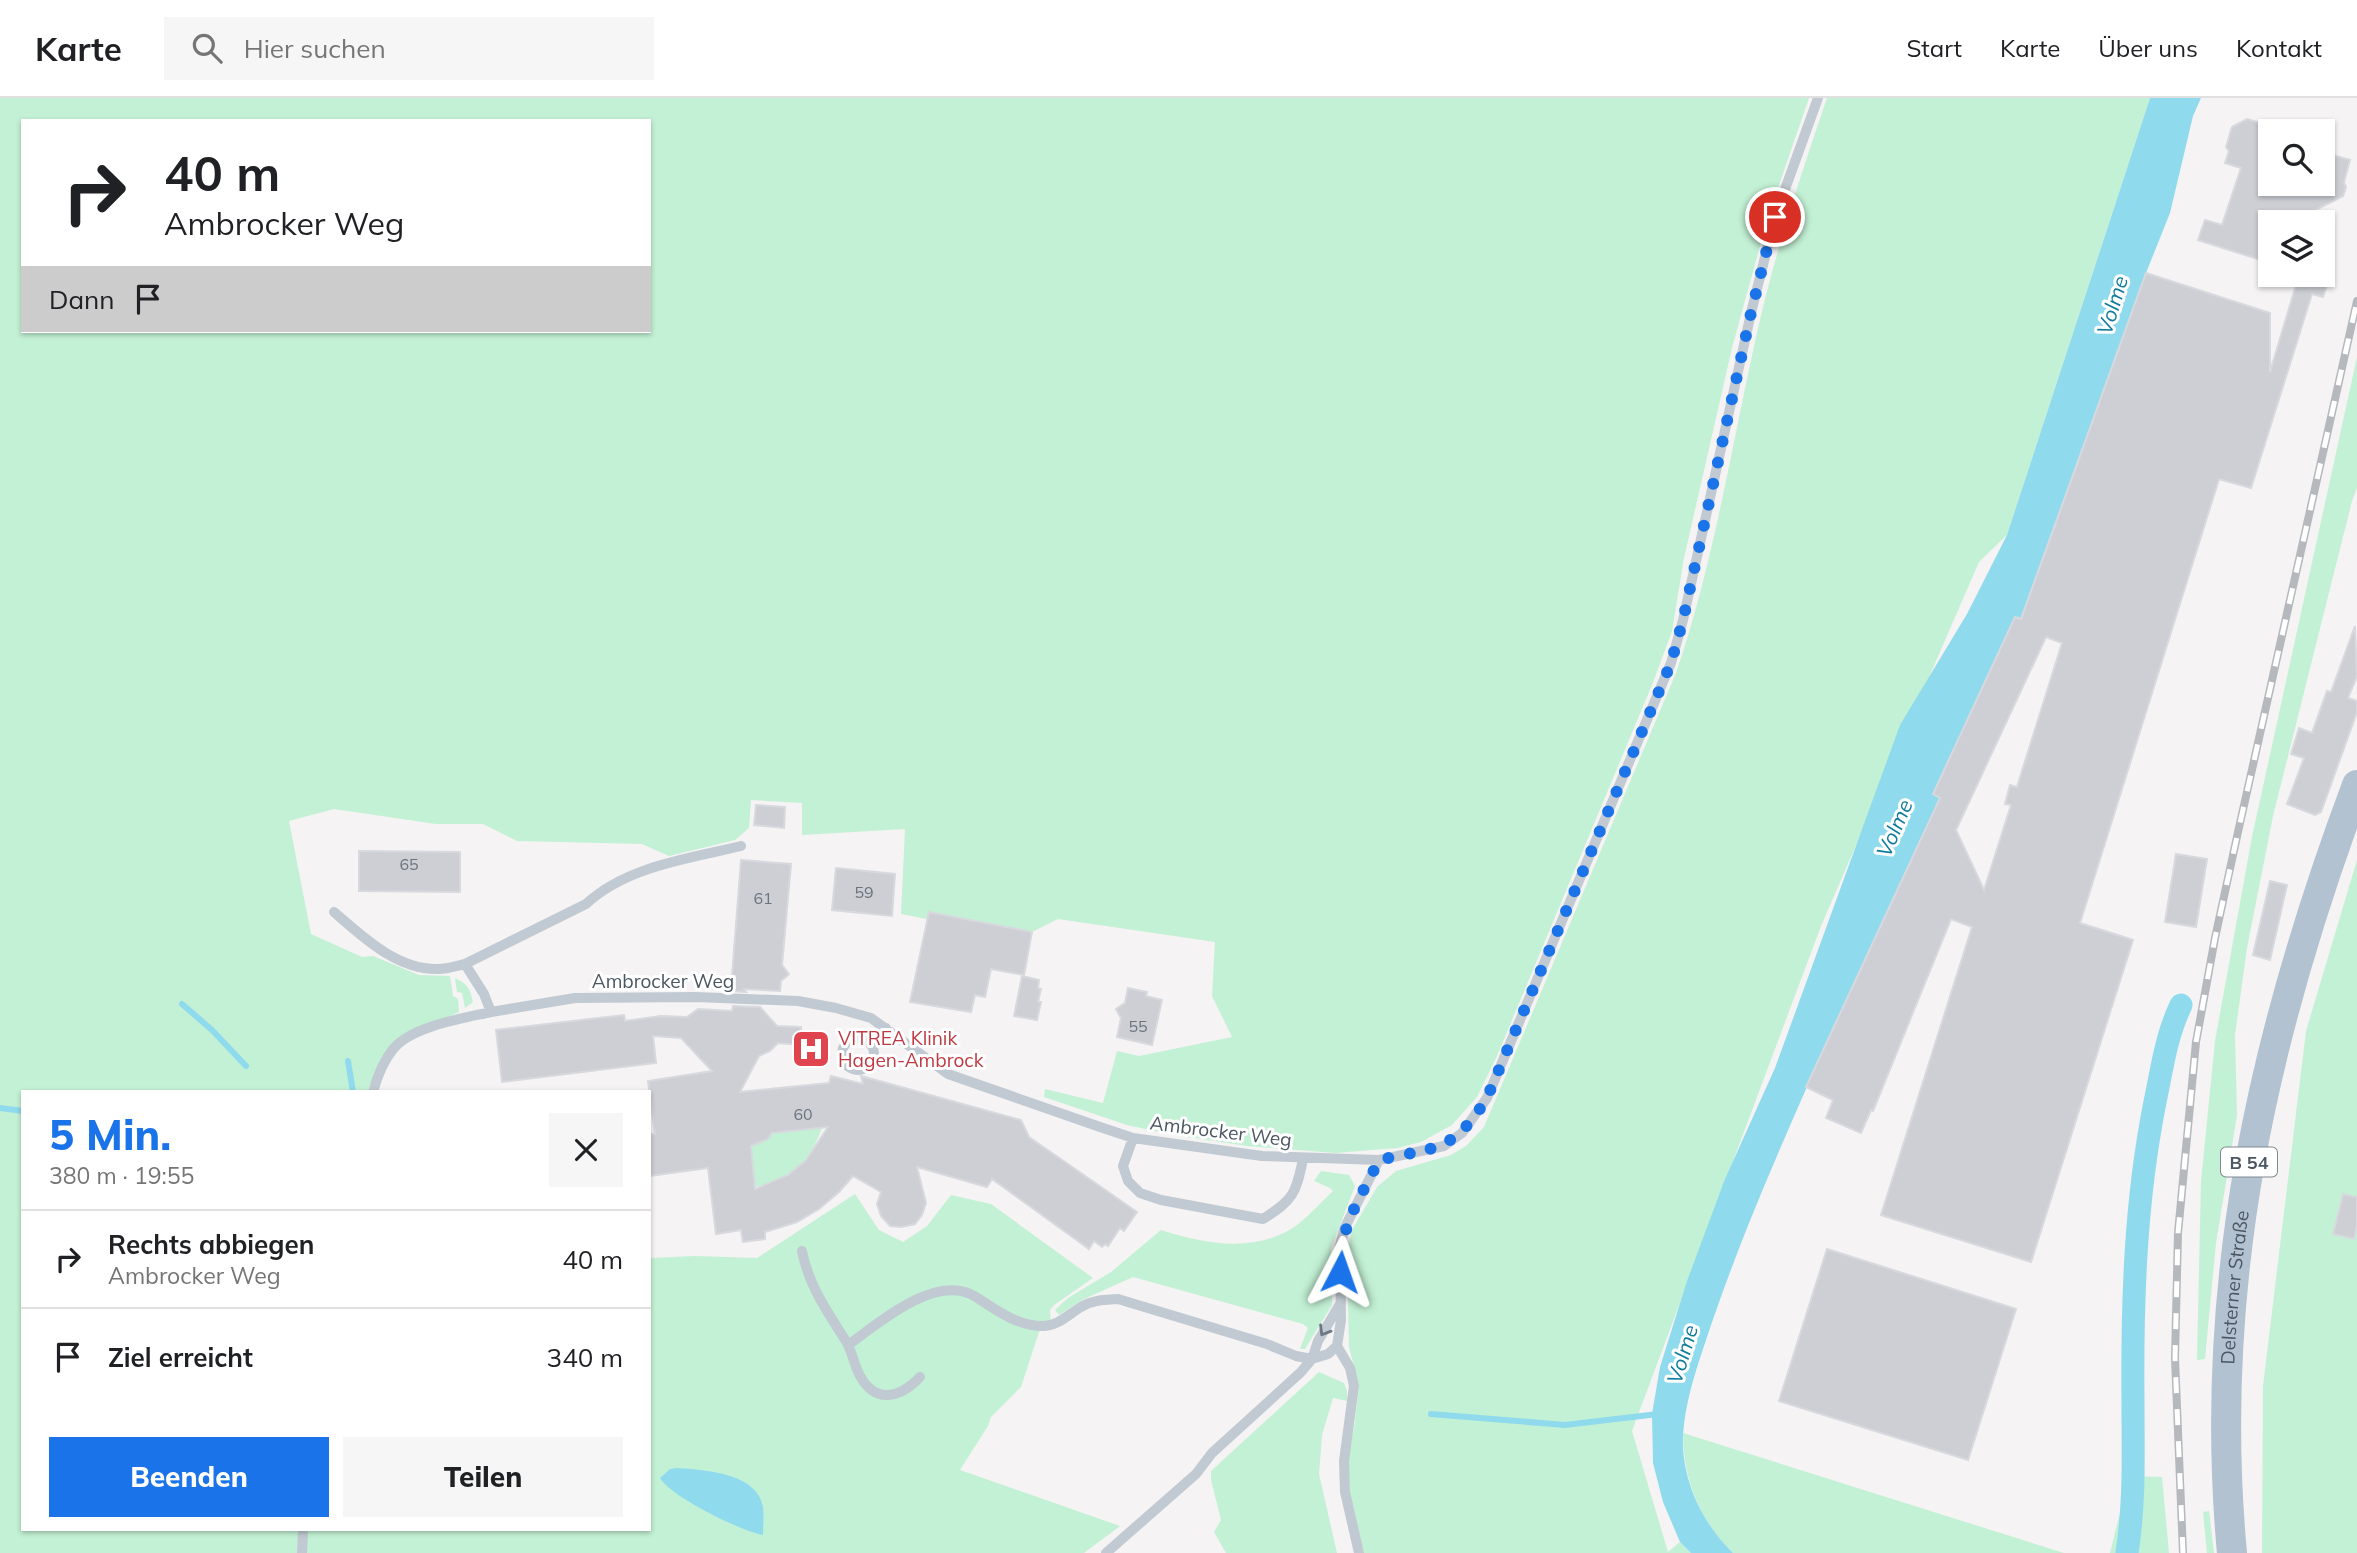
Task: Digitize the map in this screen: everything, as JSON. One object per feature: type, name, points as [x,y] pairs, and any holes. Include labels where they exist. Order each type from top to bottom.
[{"type":"main road","name":"Delsterner Straße","points":[[2232,1553],[2225,1462],[2226,1385],[2234,1262],[2243,1193],[2281,1016],[2316,902],[2357,785]]},
{"type":"lane","name":"Ambrocker Weg","points":[[374,1090],[395,1046],[427,1027],[491,1012],[575,998],[695,997],[785,1000],[836,1008],[871,1018],[948,1074],[1133,1138],[1303,1159],[1379,1160],[1444,1146],[1462,1133],[1487,1098],[1671,663],[1775,217],[1818,98]]},
{"type":"lane","points":[[334,912],[376,948],[414,965],[438,969],[465,964],[586,904],[602,889],[649,868],[741,846]]},
{"type":"lane","points":[[465,964],[484,994],[491,1012]]},
{"type":"lane","points":[[870,1044],[886,1028]]},
{"type":"lane","name":"Ambrocker Weg","points":[[1133,1138],[1123,1166],[1128,1181],[1140,1193],[1185,1205],[1263,1219],[1281,1207],[1297,1190],[1303,1159]]},
{"type":"lane","points":[[1359,1553],[1345,1492],[1344,1461],[1354,1386],[1350,1368],[1337,1346],[1341,1304],[1340,1247],[1344,1229],[1379,1160]]},
{"type":"lane","points":[[802,1251],[806,1273],[830,1320],[848,1345],[859,1374],[874,1390],[884,1395],[904,1392],[920,1377]]},
{"type":"lane","points":[[848,1345],[905,1306],[923,1297],[951,1289],[964,1291],[1015,1320],[1041,1326],[1051,1325],[1093,1302],[1118,1299],[1312,1359],[1328,1354],[1337,1346]]},
{"type":"lane","points":[[1106,1553],[1196,1474],[1212,1452],[1292,1381],[1312,1359],[1318,1341],[1341,1304]]},
{"type":"lane","points":[[302,1553],[303,1531]]},
{"type":"green space","points":[[0,98],[1809,98],[1768,217],[1732,348],[1684,558],[1672,631],[1497,1056],[1477,1097],[1452,1125],[1421,1142],[1398,1148],[1335,1153],[1247,1146],[1168,1134],[1127,1125],[1044,1097],[1045,1089],[1103,1103],[1117,1051],[1139,1056],[1232,1037],[1212,996],[1215,942],[1058,919],[1032,932],[930,912],[927,919],[901,914],[905,829],[802,835],[802,803],[751,800],[749,828],[735,840],[669,856],[642,844],[517,841],[483,824],[436,824],[334,809],[289,821],[311,934],[362,957],[373,956],[419,975],[450,976],[453,996],[458,999],[459,1012],[393,1042],[380,1060],[368,1090],[21,1090],[21,1531],[651,1531],[651,1258],[757,1258],[855,1194],[879,1230],[903,1242],[927,1226],[951,1195],[991,1204],[1093,1278],[1050,1310],[1051,1325],[1041,1326],[1021,1387],[991,1417],[960,1470],[1120,1526],[1084,1553],[0,1553]]},
{"type":"green space","points":[[1827,98],[2150,98],[2007,535],[1979,562],[1821,926],[1632,1431],[1668,1552],[1680,1542],[1691,1553],[1364,1553],[1350,1494],[1348,1454],[1359,1387],[1349,1347],[1347,1256],[1352,1230],[1377,1187],[1396,1171],[1451,1155],[1466,1146],[1484,1127],[1676,673],[1701,591],[1771,277]]},
{"type":"green space","points":[[2357,357],[2357,488],[2273,816],[2247,948],[2235,1035],[2237,1115],[2216,1243],[2205,1359],[2197,1360],[2201,1181],[2215,1041],[2252,837]]},
{"type":"green space","points":[[2357,860],[2357,1553],[2262,1553],[2263,1386],[2306,1031]]},
{"type":"green space","points":[[455,978],[468,987],[471,994],[473,1002],[465,1008],[462,993],[457,992]]},
{"type":"green space","points":[[822,1128],[811,1151],[798,1167],[779,1179],[755,1187],[751,1144],[768,1139],[772,1133]]},
{"type":"green space","points":[[1321,1171],[1349,1175],[1355,1186],[1331,1248],[1332,1305],[1305,1349],[1300,1349],[1308,1328],[1303,1324],[1133,1277],[1084,1299],[1059,1315],[1055,1310],[1068,1298],[1111,1272],[1161,1230],[1230,1244],[1265,1240],[1281,1234],[1302,1221],[1333,1191],[1314,1181]]},
{"type":"green space","points":[[1319,1372],[1344,1383],[1347,1391],[1347,1401],[1333,1398],[1322,1435],[1319,1474],[1337,1553],[1226,1553],[1214,1532],[1221,1520],[1211,1471]]},
{"type":"green space","points":[[1683,1433],[2064,1553],[1733,1553],[1711,1527],[1696,1499],[1686,1467]]},
{"type":"green space","points":[[2129,1476],[2162,1477],[2169,1553],[2110,1553]]},
{"type":"green space","points":[[2209,1511],[2214,1553],[2207,1553],[2203,1512]]},
{"type":"water","name":"Volme","points":[[2150,98],[2201,98],[2193,116],[2170,213],[2021,619],[2014,618],[1934,793],[1940,798],[1793,1119],[1720,1299],[1688,1400],[1683,1451],[1690,1484],[1703,1514],[1733,1553],[1691,1553],[1680,1542],[1663,1502],[1653,1463],[1652,1414],[1660,1367],[1687,1281],[1725,1179],[1775,1068],[1900,725],[1967,614],[2007,535]]},
{"type":"water","points":[[670,1469],[728,1475],[751,1486],[759,1495],[763,1507],[763,1535],[724,1520],[667,1486],[660,1478]]},
{"type":"building","points":[[2247,119],[2258,122],[2258,196],[2335,196],[2335,156],[2350,160],[2343,196],[2316,210],[2258,210],[2258,259],[2198,240],[2205,220],[2222,225],[2241,168],[2225,163],[2232,127]]},
{"type":"building","points":[[2146,273],[2270,313],[2270,372],[2295,287],[2326,287],[2323,297],[2312,294],[2251,488],[2219,479],[2080,923],[2133,940],[2031,1262],[1881,1215],[1972,927],[1951,919],[1873,1111],[1871,1110],[1861,1133],[1826,1118],[1833,1100],[1806,1087],[1940,798],[1933,794],[2015,617],[2021,619]],"holes":[[[2046,637],[2062,643],[2017,787],[2010,785],[2005,804],[2011,805],[1984,890],[1956,830]]]},
{"type":"building","points":[[2355,626],[2357,676],[2348,698],[2357,701],[2357,712],[2321,812],[2315,815],[2287,804],[2304,758],[2291,754],[2299,728],[2312,733],[2327,691],[2331,692]]},
{"type":"building","points":[[756,805],[785,807],[784,828],[754,825]]},
{"type":"building","points":[[359,851],[460,852],[460,892],[359,891]]},
{"type":"building","points":[[2176,854],[2207,859],[2196,927],[2165,922]]},
{"type":"building","points":[[741,860],[791,864],[782,965],[789,974],[781,981],[780,991],[734,991],[735,976],[732,976]]},
{"type":"building","points":[[836,868],[895,874],[892,916],[832,910]]},
{"type":"building","points":[[2270,881],[2287,885],[2270,960],[2253,955]]},
{"type":"building","points":[[929,912],[1032,932],[1024,975],[991,969],[985,997],[975,995],[971,1012],[910,1002]]},
{"type":"building","points":[[1022,976],[1039,980],[1038,988],[1041,989],[1038,1002],[1041,1002],[1037,1020],[1014,1016]]},
{"type":"building","points":[[1128,988],[1147,992],[1146,996],[1162,1000],[1152,1045],[1117,1037],[1121,1018],[1116,1009],[1125,1003]]},
{"type":"building","points":[[733,1006],[760,1007],[777,1026],[801,1027],[801,1045],[778,1043],[759,1056],[740,1092],[829,1083],[831,1076],[863,1084],[861,1076],[1021,1120],[1029,1137],[1137,1212],[1124,1231],[1120,1228],[1108,1246],[1105,1244],[1102,1247],[1094,1241],[1089,1249],[992,1179],[987,1187],[917,1167],[926,1203],[915,1224],[890,1226],[881,1216],[877,1204],[881,1192],[853,1176],[819,1209],[797,1222],[765,1232],[765,1239],[743,1242],[741,1230],[716,1234],[708,1168],[651,1176],[651,1134],[655,1134],[648,1081],[712,1071],[681,1038],[653,1036],[656,1063],[502,1082],[496,1030],[624,1015],[625,1021],[661,1016],[687,1017],[698,1009],[732,1011]],"holes":[[[828,1127],[806,1160],[788,1175],[755,1189],[751,1146],[768,1139],[772,1133]]]},
{"type":"building","points":[[2343,1194],[2357,1197],[2354,1239],[2333,1234]]},
{"type":"building","points":[[1827,1249],[2016,1309],[1968,1460],[1779,1401]]},
{"type":"waterway","points":[[182,1004],[212,1030],[246,1066]]},
{"type":"waterway","points":[[2127,1553],[2132,1497],[2133,1328],[2139,1215],[2148,1140],[2162,1065],[2181,1005]]},
{"type":"waterway","points":[[348,1061],[353,1090]]},
{"type":"waterway","points":[[0,1108],[21,1111]]},
{"type":"waterway","points":[[1431,1414],[1565,1425],[1658,1414]]},
{"type":"railway","points":[[2183,1553],[2175,1358],[2178,1233],[2196,1042],[2238,832],[2357,301]]},
{"type":"place","name":"VITREA Klinik Hagen-Ambrock","points":[[811,1049]]},
{"type":"route","points":[[1340,1272],[1340,1247],[1344,1229],[1379,1160],[1444,1146],[1473,1121],[1487,1098],[1671,663],[1775,217]]}]
